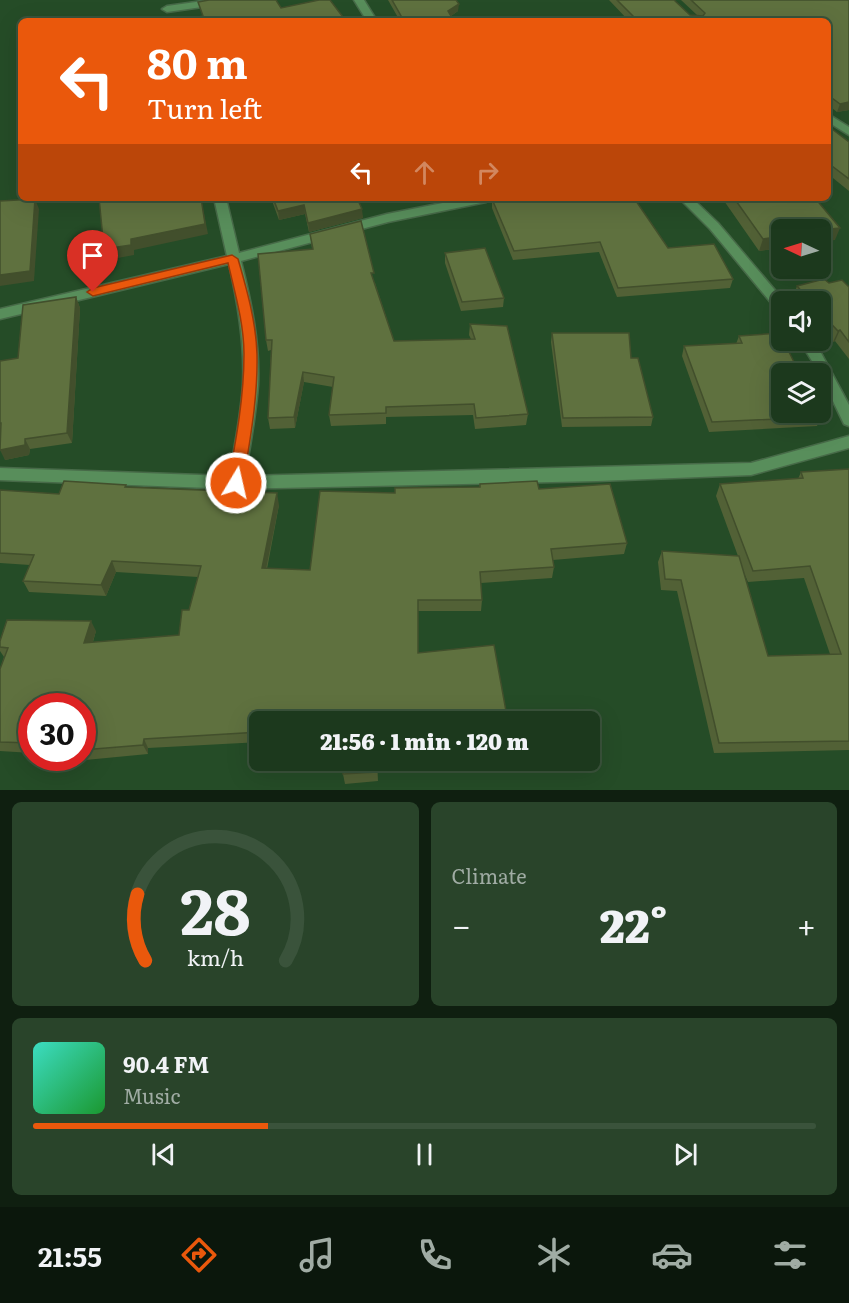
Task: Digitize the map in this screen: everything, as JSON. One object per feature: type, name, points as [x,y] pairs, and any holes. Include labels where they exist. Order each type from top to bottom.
[{"type":"street","points":[[166,4],[230,0]]},
{"type":"street","points":[[359,0],[370,18]]},
{"type":"street","points":[[831,119],[849,132]]},
{"type":"street","points":[[221,201],[232,259],[245,305],[251,352],[249,406],[236,483]]},
{"type":"street","points":[[0,314],[232,259],[387,218],[471,201]]},
{"type":"street","points":[[688,201],[714,226],[771,294]]},
{"type":"street","points":[[813,351],[849,420]]},
{"type":"street","points":[[0,474],[236,483],[597,475],[751,469],[849,442]]},
{"type":"building","points":[[276,0],[281,8],[330,0],[344,18],[193,18],[203,16],[198,2]]},
{"type":"building","points":[[392,0],[456,0],[459,4],[448,11],[452,18],[402,18]]},
{"type":"building","points":[[617,0],[674,0],[690,15],[703,16],[705,13],[691,0],[849,0],[849,102],[840,104],[831,97],[831,18],[635,18]]},
{"type":"building","points":[[831,128],[849,142],[849,179],[831,165]]},
{"type":"building","points":[[0,201],[35,201],[30,271],[0,275]]},
{"type":"building","points":[[99,201],[201,201],[205,224],[131,239],[131,245],[104,249]]},
{"type":"building","points":[[274,201],[358,201],[362,209],[308,223],[304,205],[278,211]]},
{"type":"building","points":[[493,201],[636,201],[668,248],[714,244],[733,279],[618,288],[600,242],[514,251]]},
{"type":"building","points":[[736,201],[818,201],[840,228],[831,229],[831,219],[771,219],[771,238],[763,239]]},
{"type":"building","points":[[361,221],[374,273],[371,273],[394,341],[475,339],[470,324],[507,326],[528,414],[476,418],[474,404],[386,407],[386,413],[329,415],[334,377],[303,372],[294,417],[268,418],[272,340],[266,340],[258,254],[313,249],[310,234]]},
{"type":"building","points":[[485,248],[504,298],[462,302],[445,253]]},
{"type":"building","points":[[824,279],[829,283],[842,280],[849,287],[849,342],[840,330],[838,331],[831,324],[831,291],[801,291],[797,286]]},
{"type":"building","points":[[76,297],[67,433],[25,439],[25,445],[0,450],[0,361],[18,358],[23,305]]},
{"type":"building","points":[[552,333],[629,333],[631,358],[638,358],[653,417],[563,418]]},
{"type":"building","points":[[771,334],[771,351],[788,351],[794,363],[771,363],[771,419],[712,422],[684,346],[742,343],[739,336]]},
{"type":"building","points":[[849,469],[849,741],[719,743],[681,580],[665,579],[662,551],[739,556],[768,656],[841,654],[810,566],[753,571],[720,484],[803,478],[801,472]]},
{"type":"building","points":[[64,481],[126,485],[125,487],[277,493],[262,568],[310,570],[320,491],[395,493],[395,488],[480,487],[480,484],[537,481],[539,489],[610,484],[627,543],[551,549],[554,567],[480,572],[482,600],[418,600],[418,653],[494,645],[506,711],[249,711],[249,733],[144,739],[143,745],[96,749],[96,693],[18,693],[18,743],[0,742],[0,669],[8,648],[0,647],[0,641],[7,620],[91,621],[84,643],[179,635],[182,610],[189,610],[201,566],[112,561],[101,585],[23,581],[34,555],[0,553],[0,490],[59,494]]},
{"type":"building","points":[[343,771],[377,771],[377,772],[343,774]]},
{"type":"route","points":[[93,292],[232,259],[245,305],[251,352],[249,406],[236,483]]}]
